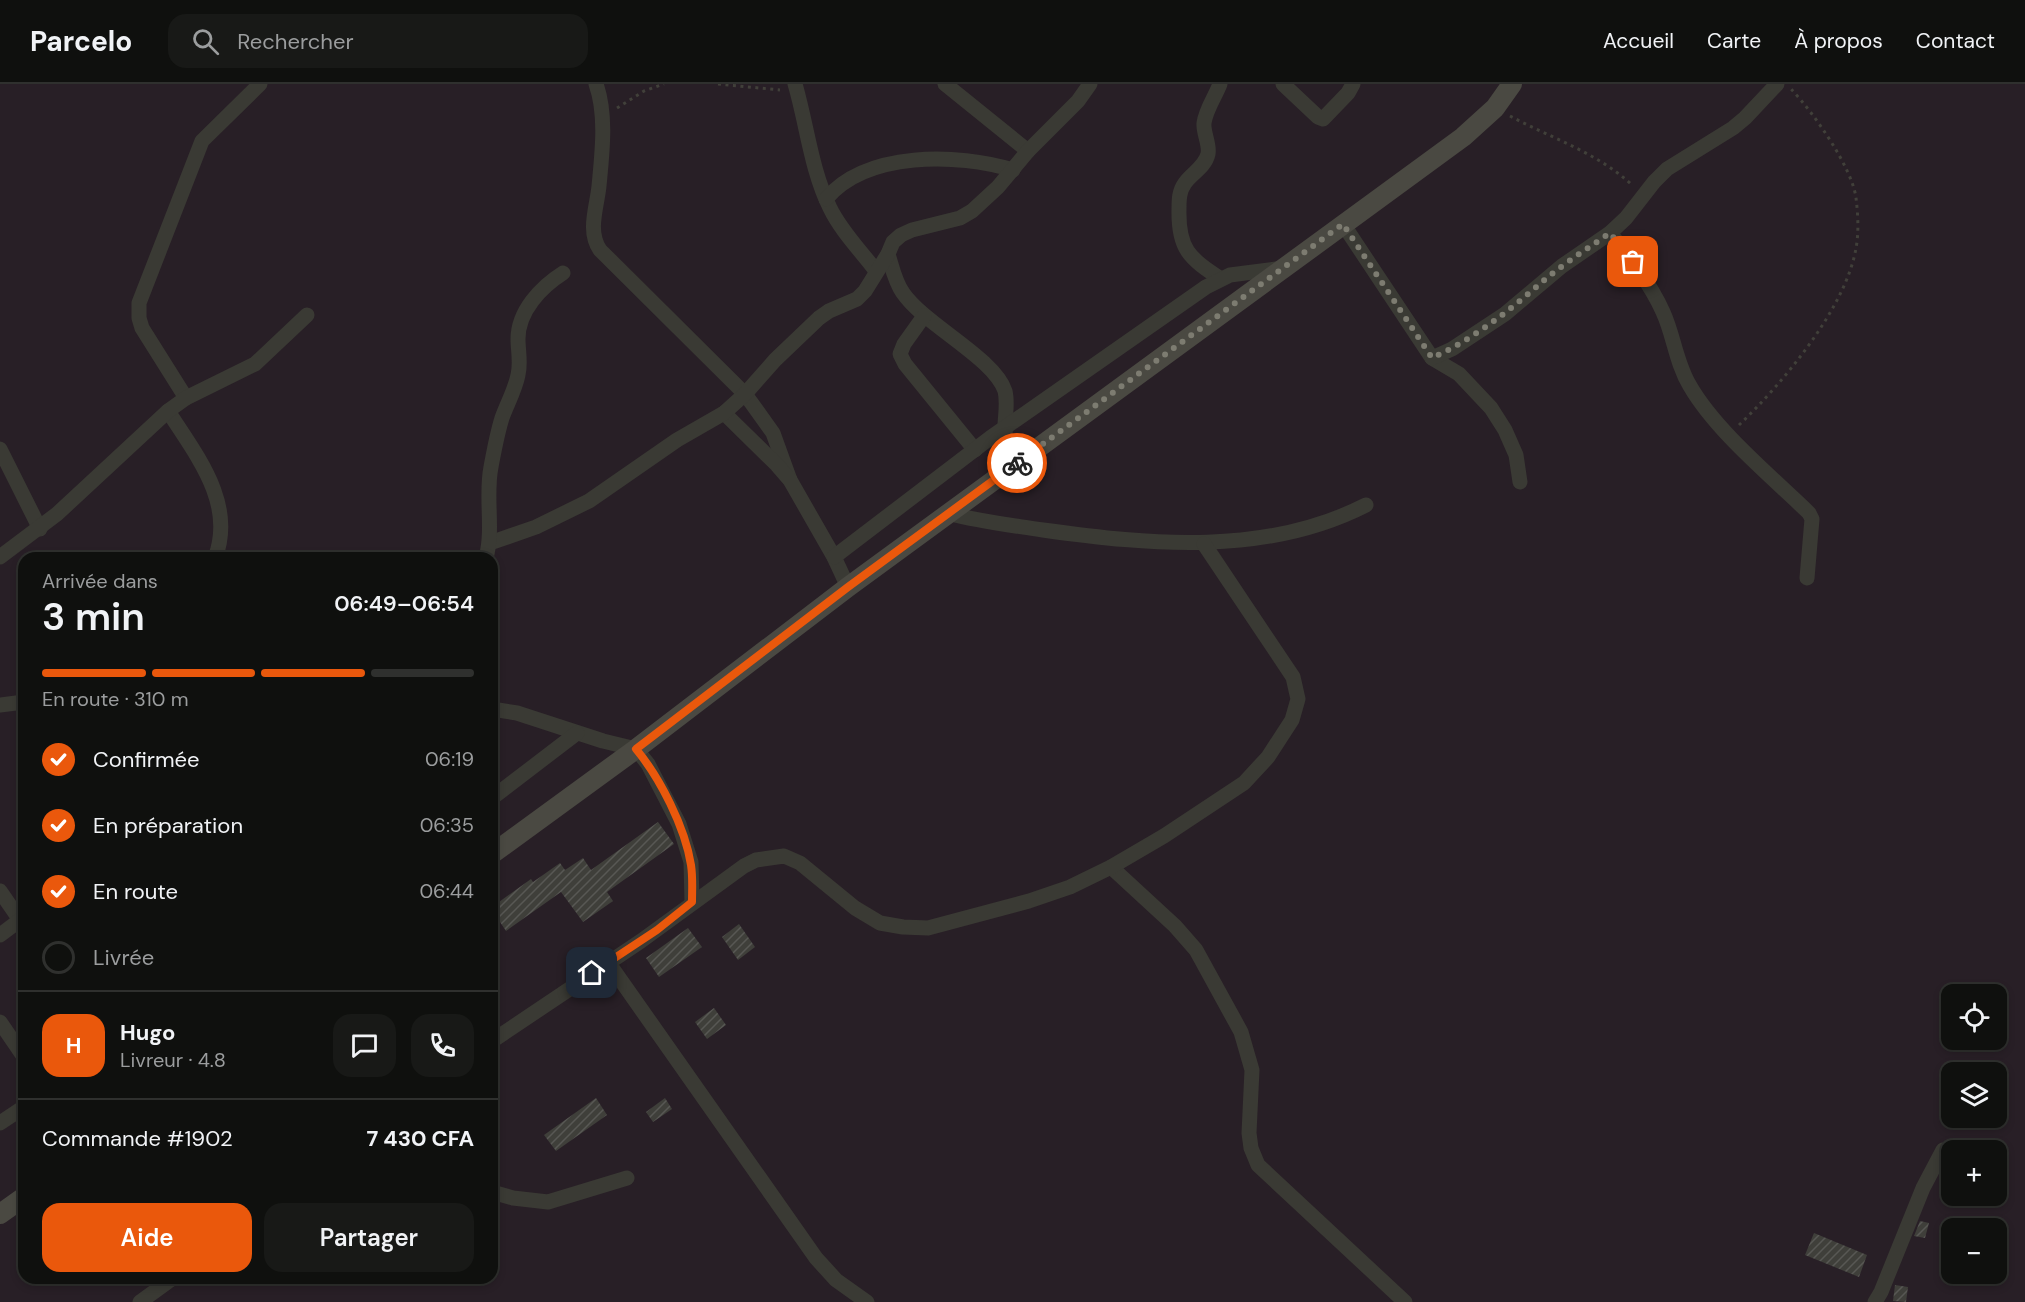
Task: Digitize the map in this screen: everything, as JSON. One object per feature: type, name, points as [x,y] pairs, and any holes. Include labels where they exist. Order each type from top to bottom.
[{"type":"street","points":[[186,398],[142,328],[138,311],[139,303],[202,141],[260,84]]},
{"type":"street","points":[[596,84],[602,124],[599,188],[593,231],[595,242],[600,250],[745,394],[773,432],[790,480],[834,557],[848,587]]},
{"type":"street","points":[[945,84],[1028,151]]},
{"type":"street","points":[[490,543],[536,527],[589,501],[677,440],[724,413],[819,318],[857,299],[866,291],[893,242],[901,235],[960,218],[972,211],[1078,101],[1090,84]]},
{"type":"street","points":[[1220,84],[1203,125],[1208,152],[1202,164],[1184,184],[1180,193],[1179,225],[1181,241],[1186,252],[1196,263],[1221,279]]},
{"type":"street","points":[[1283,84],[1318,117],[1323,118],[1348,93],[1353,84]]},
{"type":"street","points":[[498,850],[636,749],[948,513],[1463,137],[1495,108],[1512,84]]},
{"type":"street","points":[[1432,358],[1452,349],[1505,314],[1562,266],[1610,233],[1626,218],[1667,169],[1745,118],[1777,84]]},
{"type":"street","points":[[796,87],[816,169],[826,199],[835,218],[876,271]]},
{"type":"street","points":[[826,199],[850,178],[892,162],[978,160],[1013,170]]},
{"type":"street","points":[[1343,224],[1432,358],[1459,374],[1491,408],[1505,430],[1516,455],[1520,482]]},
{"type":"street","points":[[1610,233],[1653,291],[1664,314],[1677,358],[1690,386],[1729,434],[1809,513],[1812,519],[1807,578]]},
{"type":"street","points":[[888,254],[903,293],[924,316],[997,377],[1004,390],[1007,403],[1005,427],[1010,468]]},
{"type":"street","points":[[834,557],[1005,427],[1221,279],[1230,275],[1286,268]]},
{"type":"street","points":[[488,552],[490,543],[490,469],[499,429],[519,372],[520,325],[535,297],[563,273]]},
{"type":"street","points":[[0,557],[40,529],[168,411],[186,398],[255,364],[307,315]]},
{"type":"street","points":[[924,316],[904,344],[900,354],[905,364],[975,450]]},
{"type":"street","points":[[168,411],[204,468],[220,507],[221,531],[217,552]]},
{"type":"street","points":[[724,413],[790,480]]},
{"type":"street","points":[[0,449],[40,529]]},
{"type":"street","points":[[948,513],[980,522],[1115,539],[1204,544],[1297,532],[1333,520],[1366,505]]},
{"type":"street","points":[[498,1037],[657,930],[692,902],[750,863],[770,857],[784,856],[800,862],[855,908],[880,923],[928,928],[1029,901],[1070,887],[1111,867],[1164,836],[1244,783],[1268,757],[1292,720],[1298,699],[1293,677],[1204,544]]},
{"type":"street","points":[[0,705],[18,703]]},
{"type":"street","points":[[498,710],[517,713],[636,749],[648,764],[679,824],[691,862],[692,902]]},
{"type":"street","points":[[498,793],[577,733]]},
{"type":"street","points":[[1111,867],[1175,926],[1197,950],[1241,1032],[1252,1070],[1249,1133],[1251,1148],[1258,1165],[1405,1302]]},
{"type":"street","points":[[0,891],[18,914]]},
{"type":"street","points":[[0,935],[18,922]]},
{"type":"street","points":[[608,962],[816,1258],[837,1280],[867,1302]]},
{"type":"street","points":[[0,1022],[18,1048]]},
{"type":"street","points":[[0,1123],[18,1111]]},
{"type":"street","points":[[1880,1299],[1923,1188],[1941,1153]]},
{"type":"street","points":[[498,1194],[522,1200],[548,1202],[627,1178]]},
{"type":"street","points":[[0,1214],[18,1201]]},
{"type":"street","points":[[140,1302],[165,1284]]},
{"type":"path","points":[[602,124],[615,109],[644,91],[664,84]]},
{"type":"path","points":[[718,84],[768,90],[796,87]]},
{"type":"path","points":[[1729,434],[1766,397],[1806,347],[1832,309],[1846,282],[1856,248],[1856,196],[1841,160],[1809,111],[1786,84]]},
{"type":"path","points":[[1495,108],[1597,159],[1617,171],[1644,197]]},
{"type":"shaded area","points":[[0,84],[2025,84],[2025,1302],[0,1302]]},
{"type":"building","points":[[658,822],[674,844],[607,892],[613,901],[583,922],[561,892],[506,931],[498,919],[498,903],[531,879],[533,882],[560,863],[565,870],[583,858],[591,870]]},
{"type":"building","points":[[739,924],[755,947],[738,960],[722,937]]},
{"type":"building","points":[[688,928],[702,947],[659,977],[646,958]]},
{"type":"building","points":[[714,1008],[726,1025],[707,1039],[695,1022]]},
{"type":"building","points":[[596,1098],[607,1115],[556,1151],[544,1135]]},
{"type":"building","points":[[665,1098],[672,1109],[653,1122],[646,1112]]},
{"type":"building","points":[[1920,1221],[1929,1223],[1925,1238],[1914,1236]]},
{"type":"building","points":[[1814,1233],[1867,1255],[1859,1277],[1805,1255]]},
{"type":"building","points":[[1895,1285],[1908,1287],[1906,1302],[1893,1301]]},
{"type":"way so far","points":[[1017,463],[1343,224],[1432,358],[1452,349],[1505,314],[1562,266],[1610,233],[1633,262]]},
{"type":"route","points":[[592,973],[657,930],[692,902],[691,862],[679,824],[648,764],[636,749],[848,587],[1017,463]]}]
